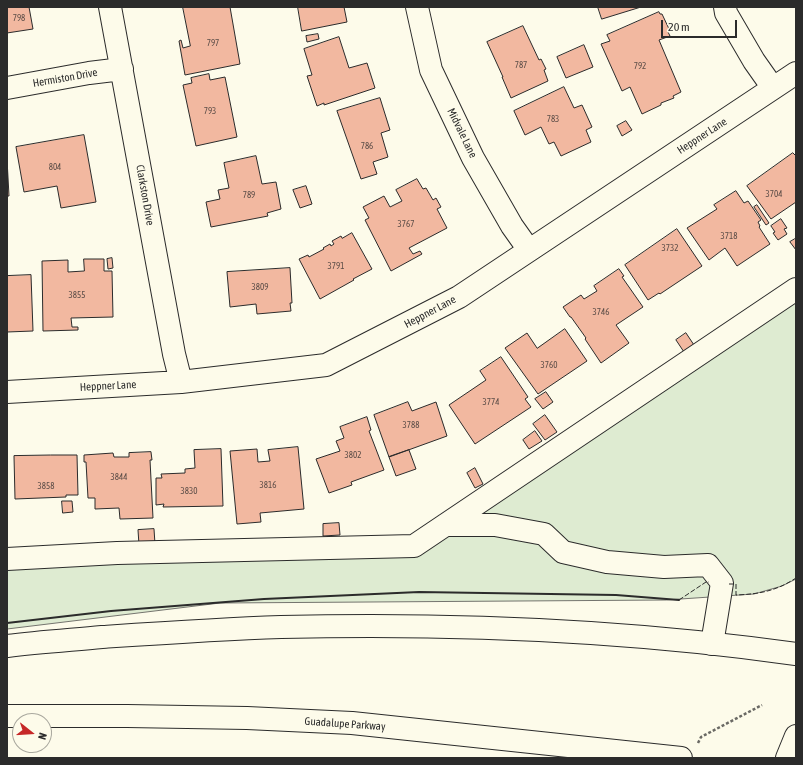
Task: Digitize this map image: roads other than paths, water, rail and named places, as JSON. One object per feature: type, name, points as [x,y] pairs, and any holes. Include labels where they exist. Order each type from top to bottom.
[{"type":"main road","name":"Clarkston Drive","points":[[110,7],[174,354],[181,382]]},
{"type":"main road","name":"Midvale Lane","points":[[417,7],[431,70],[473,158],[512,226],[530,250]]},
{"type":"main road","points":[[725,7],[726,12],[754,61],[773,88]]},
{"type":"main road","name":"Hermiston Drive","points":[[7,88],[89,73],[122,69]]},
{"type":"main road","name":"Heppner Lane","points":[[7,392],[181,382],[326,366],[458,297],[796,73]]},
{"type":"main road","points":[[7,559],[117,553],[414,546],[796,289]]},
{"type":"main road","points":[[445,525],[494,526],[544,534],[563,552],[607,562],[664,567],[708,565],[722,583],[712,644]]},
{"type":"main road","points":[[7,646],[190,630],[364,626],[462,627],[559,632],[712,644],[796,654]]},
{"type":"main road","name":"Guadalupe Parkway","points":[[7,716],[246,718],[352,723],[681,758]]},
{"type":"main road","points":[[787,758],[796,736]]}]
